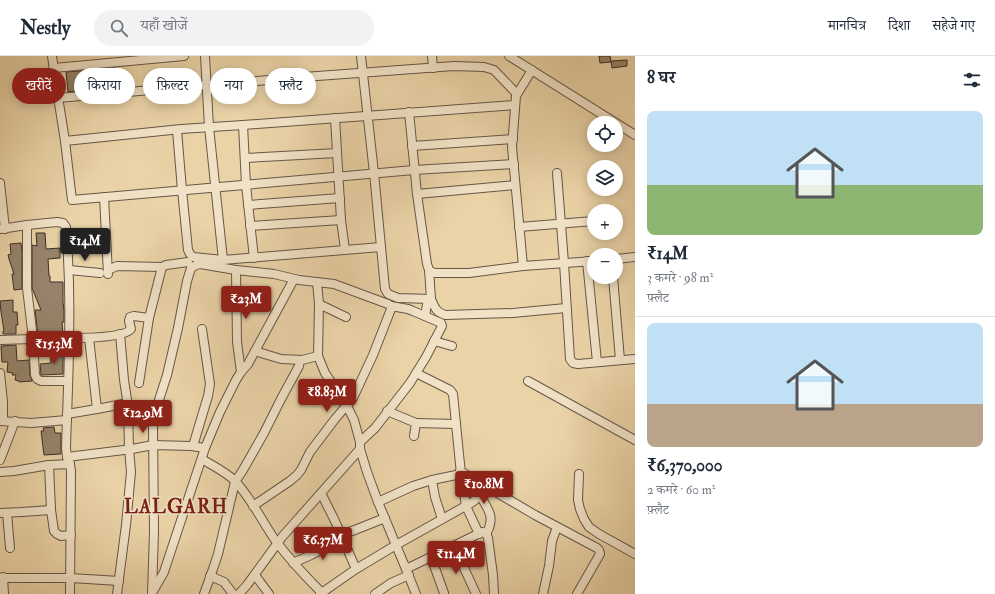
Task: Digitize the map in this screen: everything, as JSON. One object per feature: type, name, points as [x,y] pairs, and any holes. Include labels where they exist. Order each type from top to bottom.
[{"type":"street","points":[[52,56],[54,68],[184,56]]},
{"type":"street","points":[[205,56],[209,127],[223,260]]},
{"type":"street","points":[[253,506],[297,475],[310,452],[353,398],[391,309],[388,294],[385,289],[361,56]]},
{"type":"street","points":[[432,56],[433,68]]},
{"type":"street","points":[[509,56],[635,135]]},
{"type":"street","points":[[66,97],[454,66],[484,67],[494,70],[518,94]]},
{"type":"street","points":[[522,266],[512,147],[516,96],[532,70]]},
{"type":"street","points":[[59,104],[72,200],[374,173],[514,164]]},
{"type":"street","points":[[65,141],[209,127],[516,105]]},
{"type":"street","points":[[409,112],[417,194],[429,270],[429,299],[424,316]]},
{"type":"street","points":[[335,118],[344,250]]},
{"type":"street","points":[[243,125],[246,185],[254,258]]},
{"type":"street","points":[[177,130],[188,250],[193,256],[223,260],[381,247]]},
{"type":"street","points":[[412,146],[513,139]]},
{"type":"street","points":[[244,158],[337,153]]},
{"type":"street","points":[[557,173],[570,359],[578,364],[635,358]]},
{"type":"street","points":[[0,182],[2,229],[57,222],[63,223],[66,227],[69,270],[67,417],[71,535],[70,594]]},
{"type":"street","points":[[417,194],[515,185]]},
{"type":"street","points":[[104,197],[105,273]]},
{"type":"street","points":[[248,205],[340,198]]},
{"type":"street","points":[[250,226],[341,220]]},
{"type":"street","points":[[519,228],[587,222]]},
{"type":"street","points":[[27,225],[27,288],[33,339],[35,375],[37,379],[41,381],[68,381]]},
{"type":"street","points":[[623,258],[635,257]]},
{"type":"street","points":[[429,270],[434,273],[470,273],[522,266],[587,261]]},
{"type":"street","points":[[69,270],[105,273],[117,266],[162,267],[166,265],[188,262]]},
{"type":"street","points":[[152,594],[154,531],[153,427],[157,406],[173,352],[187,281],[192,268],[200,264],[274,274],[294,280],[334,284],[390,302],[441,323],[442,326]]},
{"type":"street","points":[[139,383],[149,318],[162,267]]},
{"type":"street","points":[[236,270],[237,342],[241,372]]},
{"type":"street","points":[[152,594],[164,572],[215,425],[233,386],[241,372],[248,364],[294,280]]},
{"type":"street","points":[[317,282],[319,304],[318,356],[325,373],[347,406],[354,420],[367,472],[416,594]]},
{"type":"street","points":[[592,284],[597,362]]},
{"type":"street","points":[[614,284],[620,360]]},
{"type":"street","points":[[390,302],[398,298],[429,299]]},
{"type":"street","points":[[429,299],[439,313],[446,315],[513,313],[566,308]]},
{"type":"street","points":[[319,304],[346,317]]},
{"type":"street","points":[[69,338],[89,338],[120,334],[128,332],[131,329],[129,321],[130,317],[134,316],[149,318]]},
{"type":"street","points":[[239,594],[277,543],[321,493],[410,383],[426,357],[442,326],[448,319]]},
{"type":"street","points":[[194,446],[210,384],[202,329]]},
{"type":"street","points":[[117,594],[131,472],[128,403],[124,380],[120,334]]},
{"type":"street","points":[[89,338],[97,409]]},
{"type":"street","points":[[0,340],[33,339]]},
{"type":"street","points":[[434,341],[452,346]]},
{"type":"street","points":[[255,351],[281,359],[300,360],[318,356]]},
{"type":"street","points":[[204,594],[218,554],[235,482],[264,433],[299,366],[300,360]]},
{"type":"street","points":[[0,373],[3,402],[2,421],[31,423],[67,417],[128,403]]},
{"type":"street","points":[[416,373],[452,391],[466,506],[483,534],[488,538],[494,594]]},
{"type":"street","points":[[528,381],[635,440]]},
{"type":"street","points":[[388,411],[416,423],[456,424]]},
{"type":"street","points":[[201,420],[215,425]]},
{"type":"street","points":[[0,460],[15,422]]},
{"type":"street","points":[[414,436],[416,423]]},
{"type":"street","points":[[0,472],[49,465],[153,445],[194,446],[206,448]]},
{"type":"street","points":[[202,459],[222,471],[235,482],[253,506],[277,543],[321,594],[356,569],[466,506],[475,500],[486,486]]},
{"type":"street","points":[[49,465],[51,510],[54,531],[61,536],[71,535]]},
{"type":"street","points":[[378,502],[413,486],[461,473],[599,550],[600,554],[576,594]]},
{"type":"street","points":[[579,474],[578,500],[584,519],[589,527],[635,554]]},
{"type":"street","points":[[432,480],[435,497],[442,519]]},
{"type":"street","points":[[321,493],[356,569]]},
{"type":"street","points":[[380,592],[431,557],[483,534],[491,524],[491,514],[479,494]]},
{"type":"street","points":[[10,548],[4,513],[51,510]]},
{"type":"street","points":[[293,563],[311,555],[342,537],[385,518]]},
{"type":"street","points":[[543,594],[549,566],[552,541],[557,527]]},
{"type":"street","points":[[454,546],[476,594]]},
{"type":"street","points":[[431,557],[444,593]]},
{"type":"street","points":[[254,574],[269,594]]},
{"type":"street","points":[[210,576],[224,582],[233,594]]},
{"type":"street","points":[[4,594],[1,578],[71,578],[119,581]]},
{"type":"building","points":[[599,56],[610,56],[611,62],[600,63]]},
{"type":"building","points":[[627,60],[627,66],[612,68],[611,61]]},
{"type":"building","points":[[74,71],[74,91],[68,92],[66,72]]},
{"type":"building","points":[[36,233],[45,233],[46,249],[60,248],[60,258],[48,259],[49,276],[50,282],[63,282],[63,336],[52,337],[52,350],[43,351],[43,336],[38,336],[35,310],[41,310],[32,288],[32,245],[37,246]]},
{"type":"building","points":[[21,243],[22,289],[14,290],[12,274],[14,274],[8,255],[11,254],[10,244]]},
{"type":"building","points":[[13,300],[13,312],[17,312],[18,325],[16,325],[16,334],[3,334],[4,331],[0,301]]},
{"type":"building","points":[[16,345],[17,361],[29,360],[32,381],[19,382],[15,380],[16,375],[12,375],[13,373],[7,372],[8,362],[2,362],[1,346]]},
{"type":"building","points":[[63,351],[63,374],[41,375],[40,364],[51,363],[50,352]]},
{"type":"building","points":[[54,427],[55,433],[61,433],[61,454],[44,455],[41,431],[44,431],[43,428]]},
{"type":"district","name":"LALGARH","points":[[176,507]]}]
